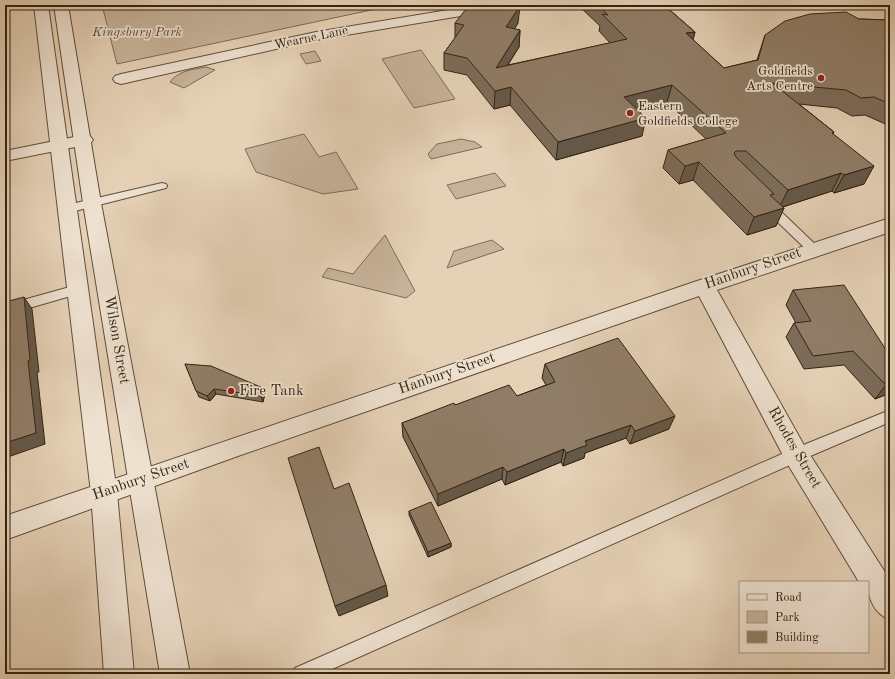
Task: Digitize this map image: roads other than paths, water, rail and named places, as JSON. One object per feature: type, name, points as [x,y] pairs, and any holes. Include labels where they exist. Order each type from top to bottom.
[{"type":"street","name":"Wilson Street","points":[[41,5],[104,493],[119,674]]},
{"type":"street","name":"Wilson Street","points":[[61,5],[84,140],[92,203],[175,674]]},
{"type":"street","name":"Wearne Lane","points":[[121,79],[316,36],[503,5]]},
{"type":"street","points":[[5,156],[84,140]]},
{"type":"street","name":"Hanbury Street","points":[[5,528],[812,249],[890,225]]},
{"type":"street","name":"Rhodes Street","points":[[704,286],[796,455],[890,606]]},
{"type":"lane","points":[[67,209],[162,186]]},
{"type":"lane","points":[[760,197],[812,249]]},
{"type":"lane","points":[[5,310],[77,290]]},
{"type":"lane","points":[[301,674],[796,455],[890,416]]},
{"type":"place","name":"Goldfields Arts Centre","points":[[821,78]]},
{"type":"place","name":"Eastern Goldfields College","points":[[630,113]]},
{"type":"place","name":"Fire Tank","points":[[231,391]]},
{"type":"park label","name":"Kingsbury Park","points":[[137,32]]}]
